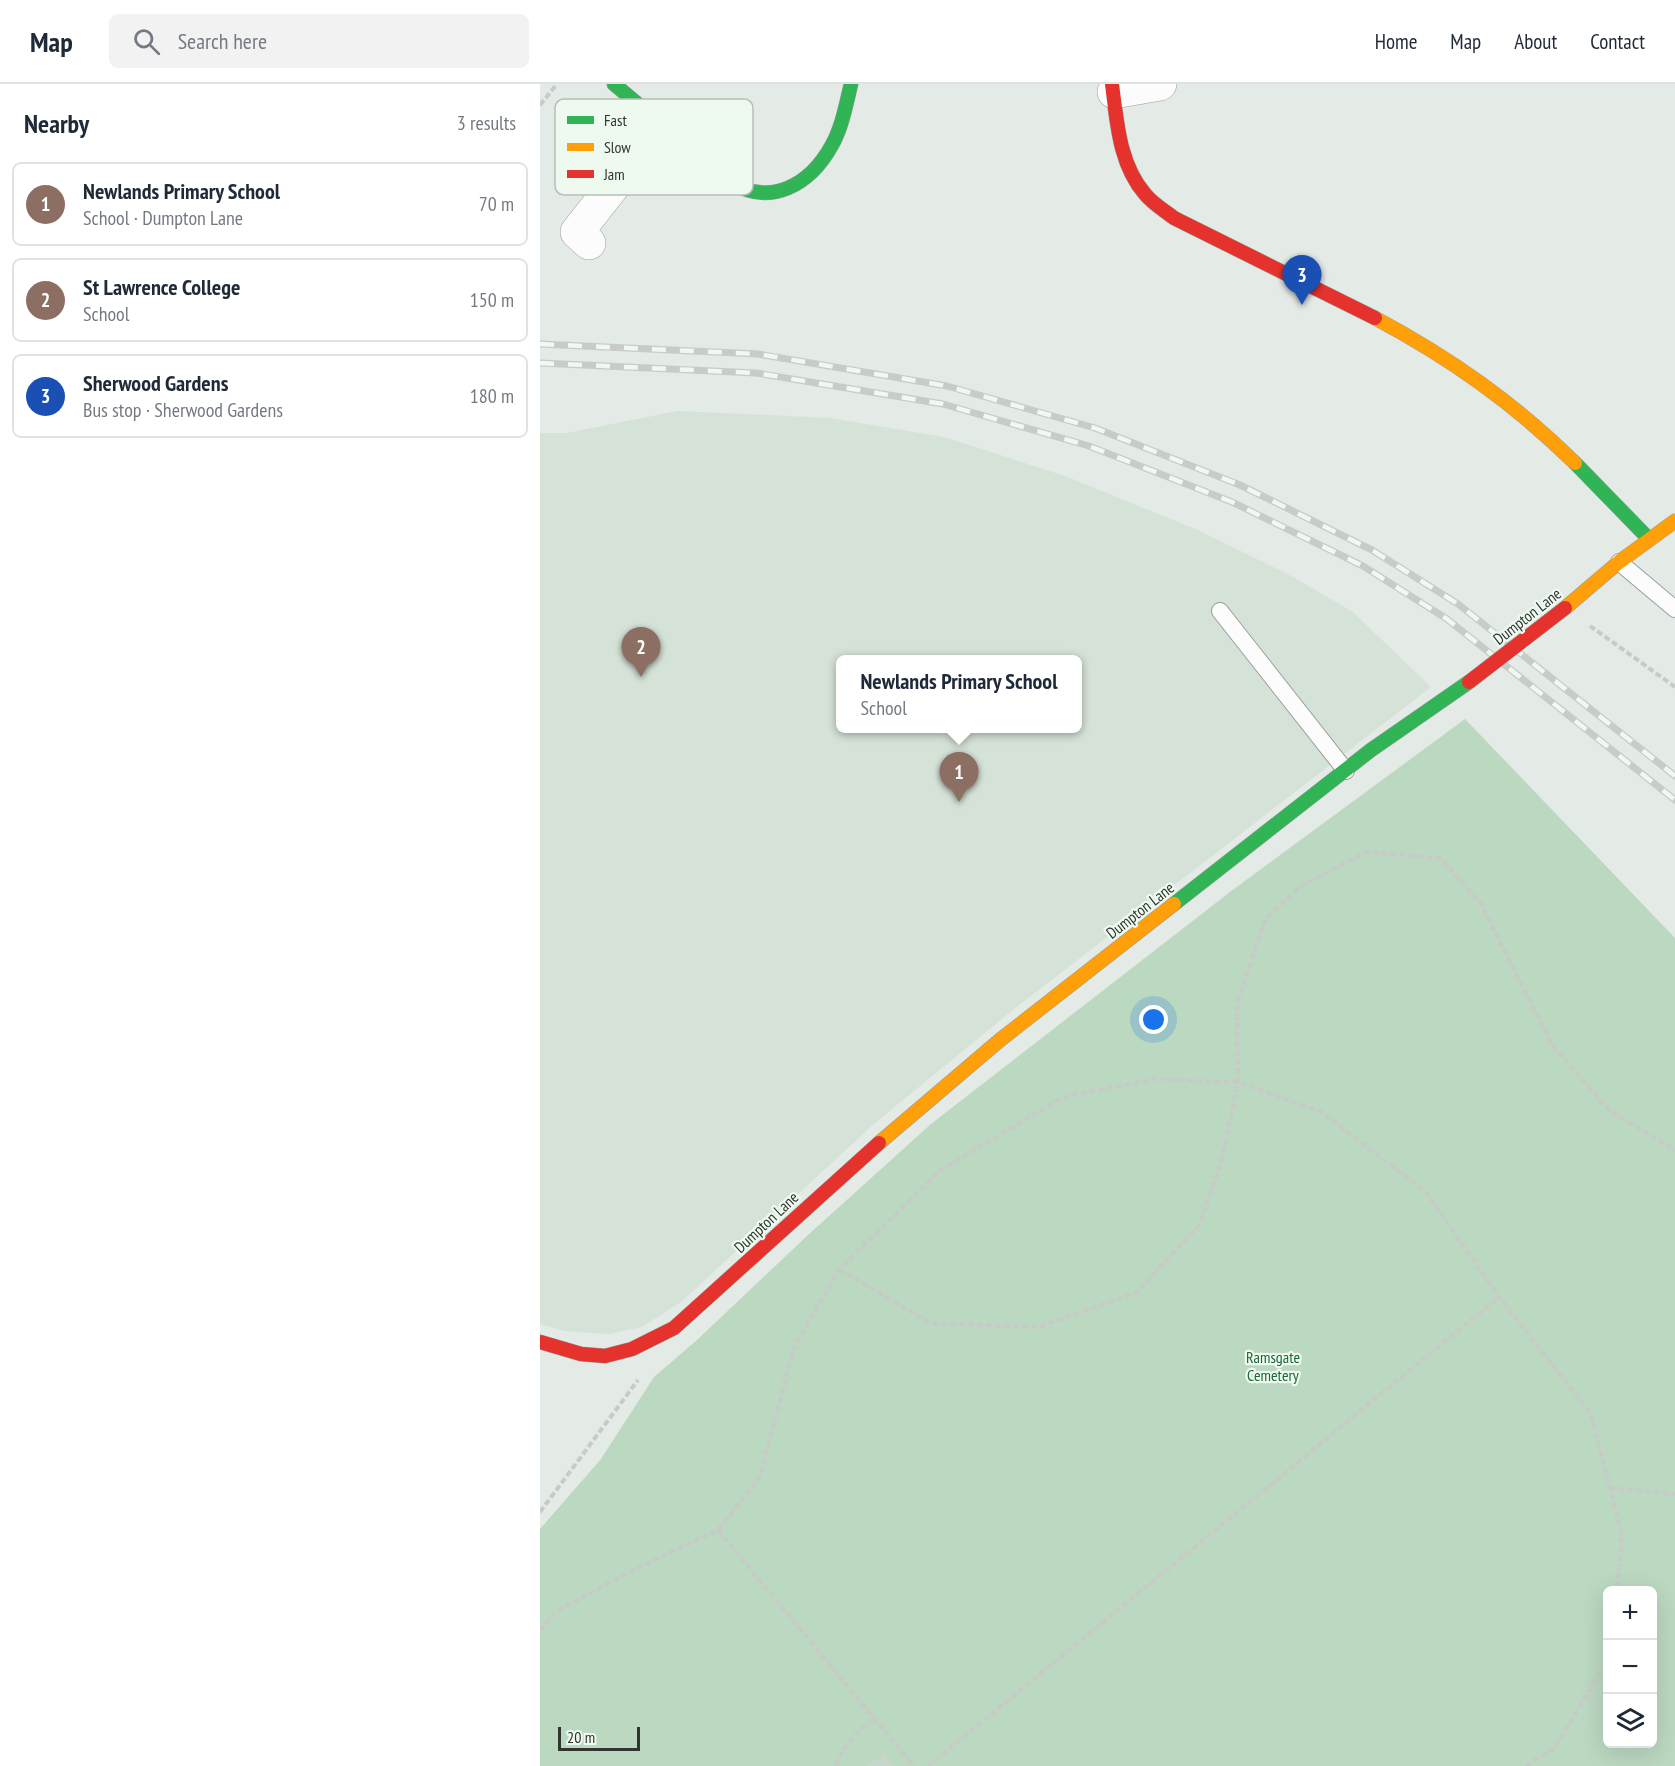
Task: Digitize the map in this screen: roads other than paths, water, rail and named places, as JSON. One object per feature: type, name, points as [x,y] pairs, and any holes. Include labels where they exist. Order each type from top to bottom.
[{"type":"street","points":[[614,84],[632,99]]},
{"type":"street","points":[[753,192],[774,193],[794,186],[812,171],[831,146],[846,106],[851,84]]},
{"type":"street","points":[[1160,84],[1113,88],[1122,153],[1130,172],[1145,195],[1174,218],[1380,321],[1465,370],[1542,429],[1649,539]]},
{"type":"street","points":[[590,243],[577,232],[606,195]]},
{"type":"street","name":"Dumpton Lane","points":[[540,1342],[560,1350],[604,1356],[643,1346],[674,1328],[903,1120],[992,1047],[1371,750],[1469,682],[1565,608],[1619,562],[1675,521]]},
{"type":"lane","points":[[1619,562],[1675,609]]},
{"type":"lane","points":[[1220,611],[1346,771]]},
{"type":"railway","points":[[540,344],[758,354],[947,386],[1095,428],[1240,485],[1372,550],[1458,604],[1675,776]]},
{"type":"railway","points":[[540,363],[756,373],[943,404],[1089,446],[1232,502],[1363,566],[1447,619],[1675,800]]},
{"type":"place","name":"Sherwood Gardens","points":[[1302,305]]},
{"type":"place","name":"St Lawrence College","points":[[641,677]]},
{"type":"place","name":"Newlands Primary School","points":[[959,802]]},
{"type":"park label","name":"Ramsgate Cemetery","points":[[1273,1366]]}]
